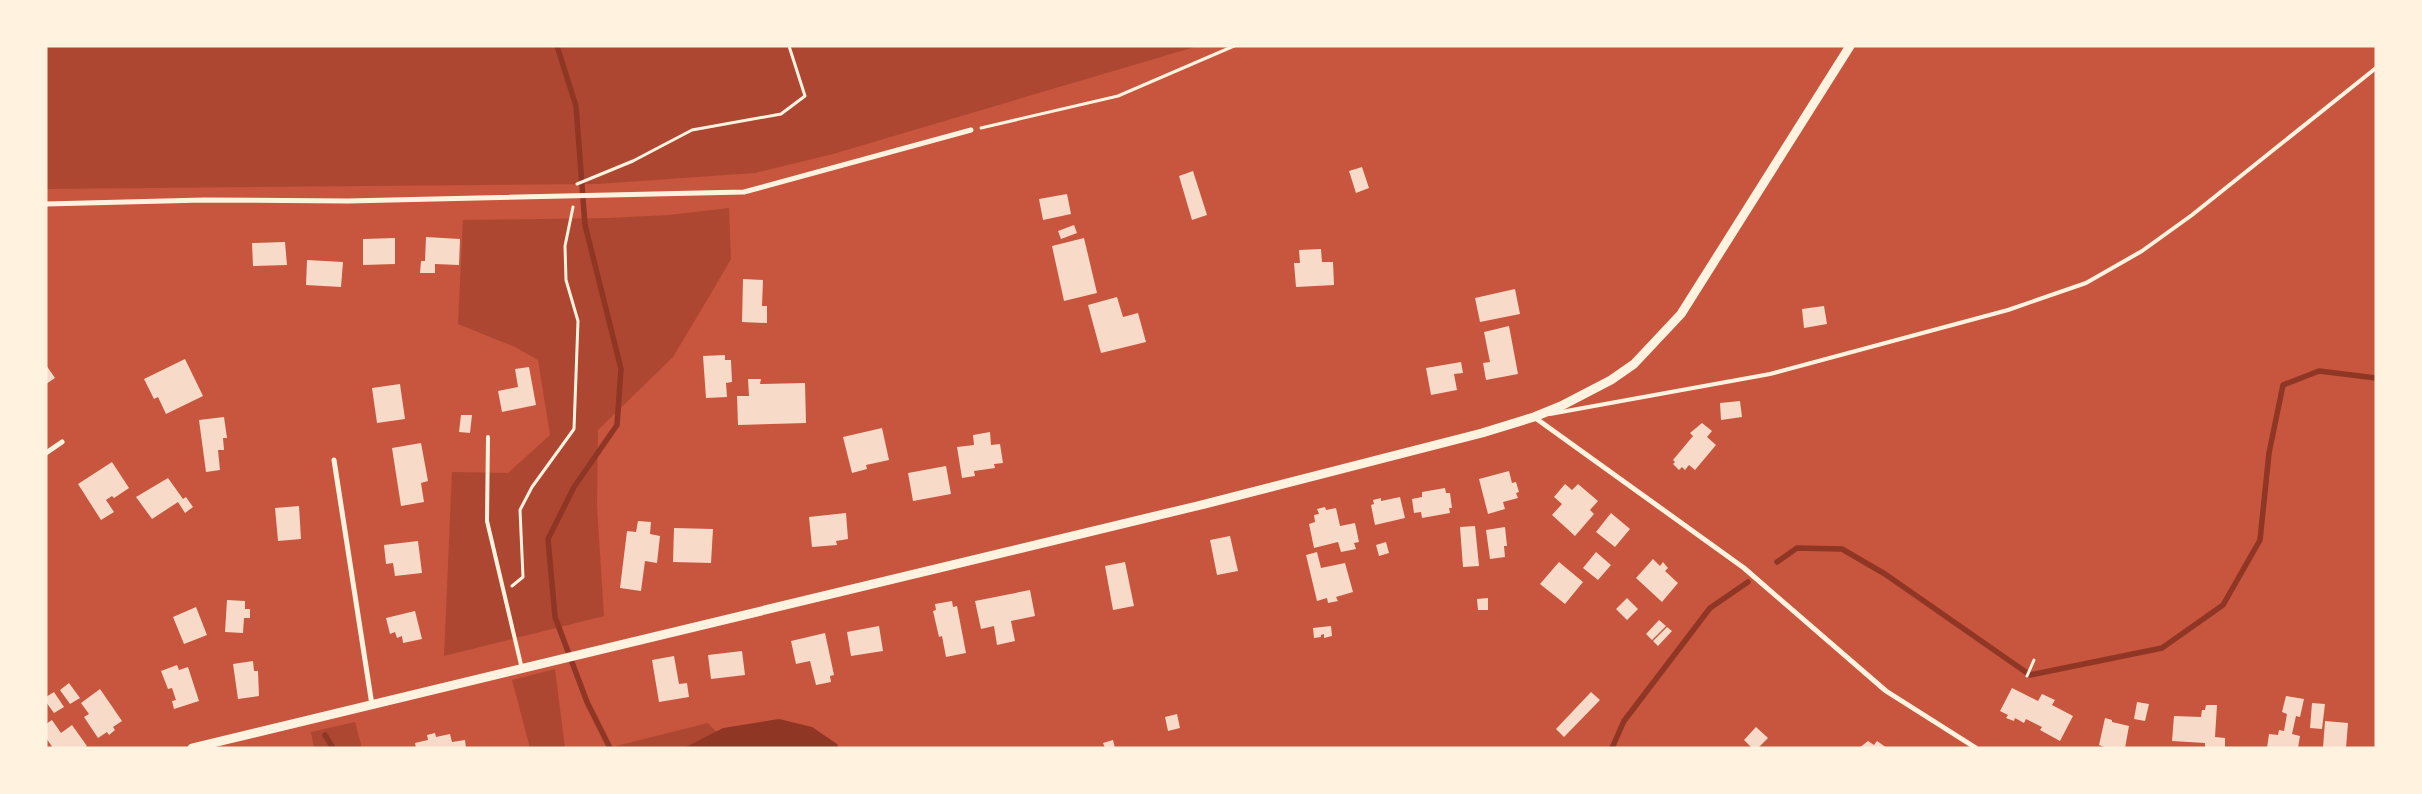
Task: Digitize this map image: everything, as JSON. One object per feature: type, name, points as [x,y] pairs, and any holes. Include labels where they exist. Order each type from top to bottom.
[{"type":"street","points":[[192,748],[1197,506],[1534,418],[1586,394],[1634,364],[1681,314],[1850,46]]},
{"type":"street","points":[[46,204],[744,192],[971,130]]},
{"type":"street","points":[[1534,418],[1744,568],[1886,691],[1976,748]]},
{"type":"street","points":[[46,454],[62,442]]},
{"type":"street","points":[[334,460],[372,705]]},
{"type":"lane","points":[[1534,418],[1770,374],[2008,310],[2086,283],[2124,262],[2174,229],[2376,68]]},
{"type":"lane","points":[[488,437],[487,521],[522,668]]},
{"type":"path","points":[[504,593],[523,577],[520,510],[532,487],[574,430],[578,321],[566,280],[565,246],[577,196],[577,184],[633,161],[692,130],[781,114],[805,96],[789,46]]},
{"type":"path","points":[[971,130],[1118,96],[1234,46]]},
{"type":"path","points":[[2027,676],[2034,660]]},
{"type":"shaded area","points":[[46,46],[1198,46],[833,154],[755,173],[597,184],[46,189]]},
{"type":"shaded area","points":[[729,208],[731,259],[713,290],[673,357],[598,430],[597,506],[604,616],[444,656],[452,472],[508,473],[550,435],[538,360],[515,347],[458,324],[463,220],[608,218],[669,215]]},
{"type":"shaded area","points":[[555,669],[565,748],[530,748],[512,680]]},
{"type":"shaded area","points":[[779,719],[812,727],[837,744],[839,748],[684,748],[723,728]]},
{"type":"shaded area","points":[[355,722],[362,748],[314,748],[311,732]]},
{"type":"shaded area","points":[[708,723],[731,748],[608,748]]},
{"type":"building","points":[[1362,167],[1369,188],[1356,193],[1349,171]]},
{"type":"building","points":[[1193,171],[1207,215],[1192,220],[1179,176]]},
{"type":"building","points":[[1067,194],[1071,214],[1043,220],[1039,199]]},
{"type":"building","points":[[1074,225],[1077,233],[1061,239],[1058,231]]},
{"type":"building","points":[[426,237],[460,239],[459,265],[435,264],[435,273],[420,273],[421,261],[425,261]]},
{"type":"building","points":[[395,238],[395,264],[363,265],[363,239]]},
{"type":"building","points":[[1084,238],[1097,293],[1064,301],[1052,246]]},
{"type":"building","points":[[285,242],[287,265],[253,266],[252,243]]},
{"type":"building","points":[[1321,249],[1322,262],[1333,262],[1334,285],[1296,287],[1294,263],[1300,263],[1299,250]]},
{"type":"building","points":[[307,260],[343,262],[341,287],[306,285]]},
{"type":"building","points":[[743,279],[763,280],[762,306],[767,306],[767,323],[742,322]]},
{"type":"building","points":[[1515,289],[1520,314],[1480,322],[1475,298]]},
{"type":"building","points":[[1117,297],[1123,317],[1138,313],[1146,342],[1101,353],[1088,305]]},
{"type":"building","points":[[1824,306],[1827,324],[1804,328],[1802,309]]},
{"type":"building","points":[[1509,326],[1518,374],[1486,380],[1483,363],[1490,362],[1484,332]]},
{"type":"building","points":[[725,355],[725,360],[731,360],[732,382],[726,383],[727,397],[706,398],[703,356]]},
{"type":"building","points":[[185,359],[203,396],[166,414],[158,397],[154,399],[144,379]]},
{"type":"building","points":[[1461,362],[1463,373],[1454,374],[1457,390],[1431,395],[1426,368]]},
{"type":"building","points":[[46,365],[55,378],[46,384]]},
{"type":"building","points":[[529,367],[536,405],[502,412],[498,391],[518,387],[515,369]]},
{"type":"building","points":[[748,379],[761,379],[760,384],[805,383],[806,423],[738,425],[737,396],[749,396]]},
{"type":"building","points":[[400,384],[405,419],[377,423],[372,388]]},
{"type":"building","points":[[1740,401],[1742,417],[1721,420],[1720,403]]},
{"type":"building","points":[[461,415],[472,415],[470,433],[459,432]]},
{"type":"building","points":[[224,417],[227,438],[223,438],[224,450],[218,450],[220,470],[206,472],[199,420]]},
{"type":"building","points":[[1702,423],[1712,431],[1707,437],[1716,445],[1695,470],[1689,465],[1685,470],[1682,467],[1679,470],[1673,464],[1675,462],[1673,460],[1693,436],[1690,433]]},
{"type":"building","points":[[882,428],[889,460],[866,465],[867,469],[852,473],[843,437]]},
{"type":"building","points":[[990,432],[991,445],[1000,444],[1003,463],[994,464],[995,468],[974,471],[975,476],[962,478],[957,447],[974,445],[973,435]]},
{"type":"building","points":[[421,443],[428,481],[421,483],[424,502],[401,506],[392,448]]},
{"type":"building","points":[[112,462],[129,488],[114,498],[112,496],[106,500],[114,512],[101,520],[78,484]]},
{"type":"building","points":[[946,466],[951,494],[913,501],[908,473]]},
{"type":"building","points":[[1509,471],[1512,483],[1516,482],[1519,492],[1516,493],[1518,498],[1503,502],[1505,509],[1488,514],[1479,479]]},
{"type":"building","points":[[168,478],[183,499],[186,497],[193,507],[185,513],[178,502],[152,519],[136,497]]},
{"type":"building","points":[[1565,484],[1572,490],[1578,484],[1598,501],[1590,510],[1594,514],[1575,536],[1552,515],[1562,504],[1554,497]]},
{"type":"building","points":[[1445,488],[1446,493],[1450,493],[1452,508],[1449,508],[1450,513],[1422,518],[1421,512],[1414,513],[1412,499],[1422,497],[1422,492]]},
{"type":"building","points":[[1400,497],[1405,518],[1375,525],[1371,505],[1374,504],[1373,500],[1381,498],[1381,501]]},
{"type":"building","points":[[299,506],[301,539],[278,541],[275,508]]},
{"type":"building","points":[[1325,507],[1326,510],[1336,508],[1340,526],[1355,523],[1359,542],[1354,543],[1356,549],[1341,552],[1338,542],[1314,548],[1309,524],[1315,522],[1314,515],[1319,514],[1317,509]]},
{"type":"building","points":[[846,513],[848,539],[836,541],[837,545],[812,547],[809,517]]},
{"type":"building","points":[[1611,513],[1630,529],[1615,547],[1596,532]]},
{"type":"building","points":[[638,521],[651,522],[650,534],[660,536],[657,563],[645,561],[641,591],[620,588],[627,531],[636,532]]},
{"type":"building","points":[[1475,526],[1479,566],[1463,567],[1460,527]]},
{"type":"building","points":[[1505,527],[1507,546],[1504,546],[1505,557],[1490,559],[1486,530]]},
{"type":"building","points":[[674,528],[713,529],[711,563],[673,562]]},
{"type":"building","points":[[1230,536],[1238,571],[1217,575],[1210,540]]},
{"type":"building","points":[[418,541],[422,573],[395,576],[393,563],[386,564],[384,545]]},
{"type":"building","points":[[1386,542],[1389,553],[1379,556],[1376,545]]},
{"type":"building","points":[[1317,552],[1321,568],[1345,563],[1353,592],[1336,597],[1338,601],[1328,603],[1327,598],[1317,601],[1306,555]]},
{"type":"building","points":[[1596,552],[1611,565],[1598,580],[1583,568]]},
{"type":"building","points":[[1653,559],[1660,566],[1663,562],[1668,568],[1665,571],[1678,583],[1662,602],[1636,578]]},
{"type":"building","points":[[1125,562],[1134,606],[1113,610],[1105,566]]},
{"type":"building","points":[[1559,562],[1583,582],[1565,604],[1540,584]]},
{"type":"building","points":[[1030,590],[1035,616],[1011,621],[1015,641],[997,645],[994,626],[981,629],[975,601]]},
{"type":"building","points":[[1488,598],[1488,610],[1478,610],[1477,599]]},
{"type":"building","points":[[1627,598],[1638,609],[1627,620],[1616,609]]},
{"type":"building","points":[[227,600],[245,601],[245,609],[250,609],[250,618],[244,618],[243,633],[225,632]]},
{"type":"building","points":[[952,601],[953,607],[957,606],[966,653],[946,657],[942,636],[939,637],[933,611],[936,610],[935,604]]},
{"type":"building","points":[[196,607],[207,635],[184,644],[173,617]]},
{"type":"building","points":[[415,611],[422,639],[403,643],[402,636],[397,638],[395,632],[390,634],[386,618]]},
{"type":"building","points":[[1659,620],[1666,626],[1652,640],[1646,634]]},
{"type":"building","points":[[879,626],[883,651],[851,656],[847,632]]},
{"type":"building","points":[[1331,626],[1332,636],[1324,638],[1324,634],[1321,637],[1314,638],[1313,628]]},
{"type":"building","points":[[1667,627],[1672,631],[1658,646],[1653,641]]},
{"type":"building","points":[[825,633],[834,675],[830,676],[831,682],[816,685],[810,661],[796,664],[791,641]]},
{"type":"building","points":[[742,651],[745,675],[711,679],[708,655]]},
{"type":"building","points":[[674,656],[679,684],[687,683],[689,697],[659,702],[652,660]]},
{"type":"building","points":[[253,661],[254,671],[258,671],[259,696],[238,699],[233,664]]},
{"type":"building","points":[[177,665],[179,670],[188,667],[199,701],[174,709],[172,701],[176,700],[172,688],[168,689],[161,671]]},
{"type":"building","points":[[69,683],[80,698],[70,704],[60,690]]},
{"type":"building","points":[[2012,688],[2038,701],[2042,694],[2055,700],[2052,705],[2073,716],[2060,741],[2040,730],[2042,727],[2026,719],[2024,723],[2015,718],[2014,721],[2006,718],[2008,715],[2000,711]]},
{"type":"building","points":[[100,689],[122,721],[113,727],[115,730],[109,735],[107,732],[98,738],[84,717],[89,714],[81,703]]},
{"type":"building","points":[[54,692],[64,707],[54,713],[46,702],[46,697]]},
{"type":"building","points":[[1591,692],[1600,700],[1564,737],[1556,729]]},
{"type":"building","points":[[2286,696],[2304,699],[2300,717],[2296,716],[2292,734],[2300,736],[2298,748],[2267,748],[2269,734],[2278,735],[2279,730],[2284,731],[2287,714],[2282,712]]},
{"type":"building","points":[[2137,702],[2149,704],[2145,721],[2134,719]]},
{"type":"building","points":[[2312,703],[2325,704],[2322,729],[2310,728]]},
{"type":"building","points":[[2206,705],[2217,705],[2215,737],[2225,738],[2225,748],[2205,748],[2205,743],[2172,741],[2174,716],[2201,717],[2202,710],[2205,710]]},
{"type":"building","points":[[1177,714],[1180,728],[1168,731],[1165,717]]},
{"type":"building","points":[[2105,718],[2112,720],[2112,722],[2129,726],[2125,748],[2107,748],[2099,745]]},
{"type":"building","points":[[52,720],[61,733],[72,725],[87,746],[84,748],[53,748],[46,738],[46,724]]},
{"type":"building","points":[[2325,721],[2348,723],[2346,748],[2323,748]]},
{"type":"building","points":[[1756,727],[1768,738],[1758,748],[1752,748],[1744,740]]},
{"type":"building","points":[[435,733],[436,737],[450,734],[452,742],[465,740],[466,748],[416,748],[415,743],[428,740],[427,735]]},
{"type":"building","points":[[1113,740],[1115,748],[1105,748],[1103,743]]},
{"type":"building","points":[[1868,741],[1874,745],[1877,741],[1887,748],[1859,748]]},
{"type":"waterway","points":[[557,46],[576,106],[585,225],[621,369],[617,425],[574,487],[548,539],[555,617],[587,702],[610,748]]},
{"type":"waterway","points":[[1777,562],[1797,548],[1842,549],[1885,574],[2030,675],[2162,648],[2223,605],[2260,540],[2269,453],[2283,385],[2319,371],[2376,378]]},
{"type":"waterway","points":[[1612,748],[1624,721],[1710,608],[1748,582]]},
{"type":"waterway","points":[[325,735],[333,748]]}]
